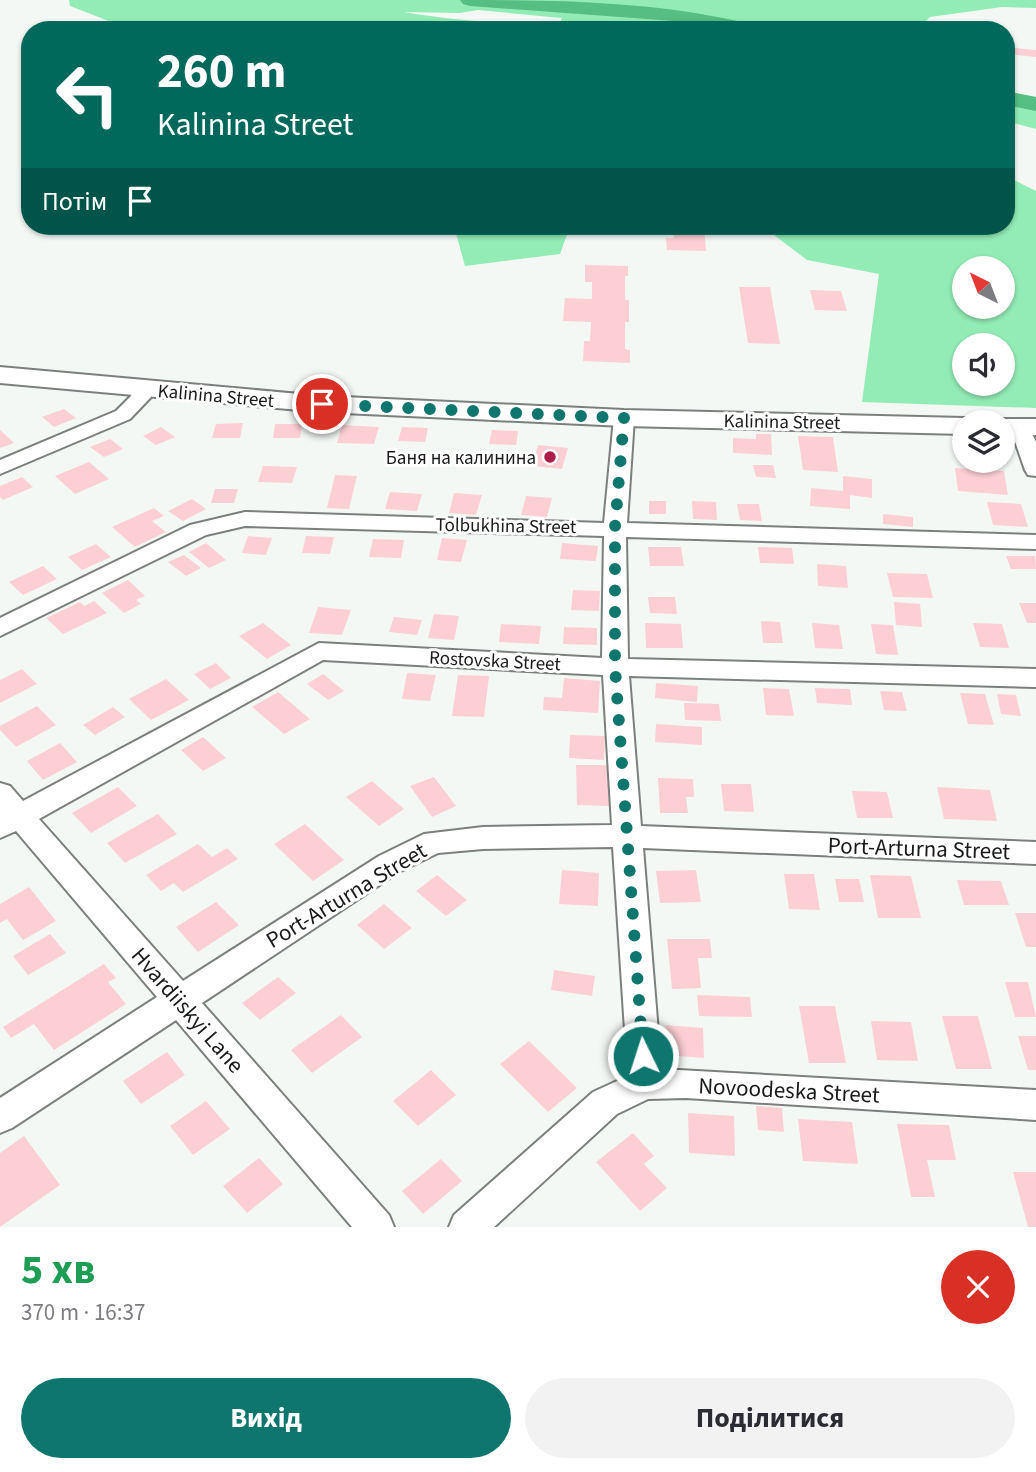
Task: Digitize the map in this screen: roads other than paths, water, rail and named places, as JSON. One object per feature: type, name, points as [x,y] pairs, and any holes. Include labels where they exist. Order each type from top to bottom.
[{"type":"street","points":[[0,375],[141,388]]},
{"type":"street","name":"Kalinina Street","points":[[0,468],[123,415],[142,397],[141,388],[322,404],[624,418],[952,426]]},
{"type":"street","points":[[624,418],[615,527],[615,667],[645,1084]]},
{"type":"street","points":[[1019,427],[1036,470]]},
{"type":"street","name":"Tolbukhina Street","points":[[0,628],[198,530],[245,519],[615,527],[1036,542]]},
{"type":"street","name":"Rostovska Street","points":[[7,812],[319,651],[615,667],[1036,678]]},
{"type":"street","name":"Hvardiiskyi Lane","points":[[7,812],[178,999],[376,1227]]},
{"type":"street","name":"Port-Arturna Street","points":[[0,1117],[389,864],[434,842],[484,838],[626,836],[1036,853]]},
{"type":"street","name":"Novoodeska Street","points":[[467,1227],[606,1103],[645,1084],[686,1083],[1036,1105]]},
{"type":"waterway","points":[[470,0],[674,15],[703,21]]},
{"type":"waterway","points":[[1015,100],[1036,104]]},
{"type":"place","name":"Баня на калинина","points":[[550,457]]}]
